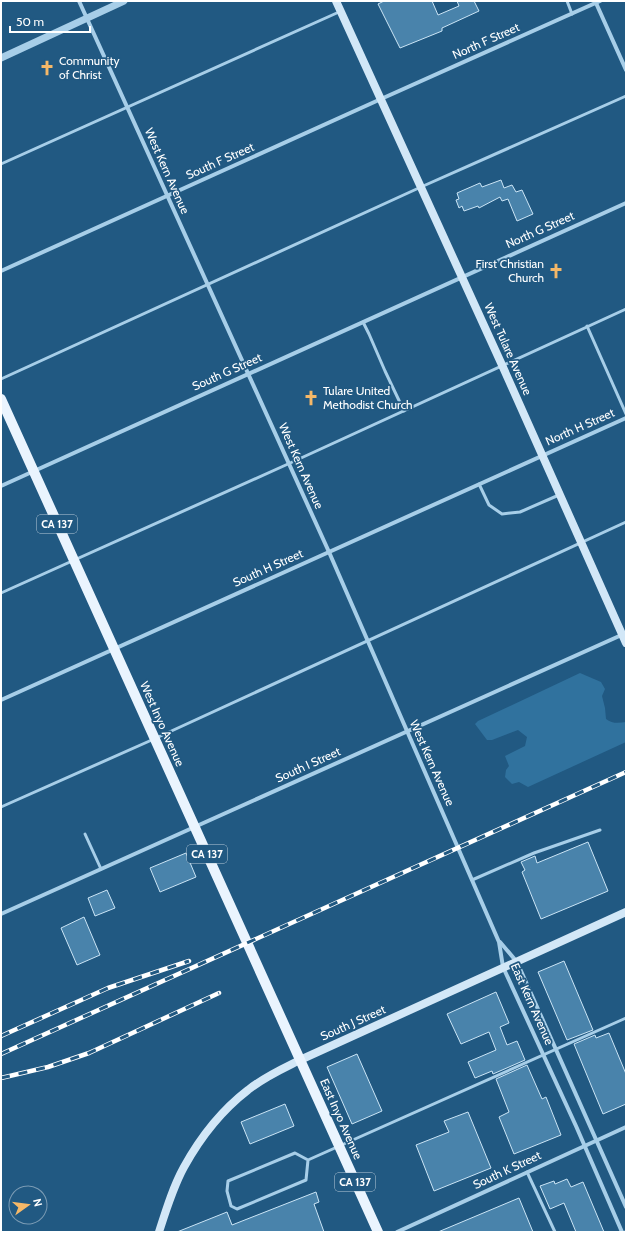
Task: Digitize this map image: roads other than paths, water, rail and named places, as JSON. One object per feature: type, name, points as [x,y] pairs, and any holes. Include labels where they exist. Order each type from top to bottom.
[{"type":"main road","name":"West Tulare Avenue","points":[[336,1],[624,634],[626,643]]},
{"type":"main road","name":"West Inyo Avenue","points":[[1,399],[300,1060]]},
{"type":"main road","name":"South J Street","points":[[159,1232],[173,1191],[184,1167],[213,1124],[247,1090],[272,1074],[300,1060],[626,912]]},
{"type":"main road","name":"East Inyo Avenue","points":[[300,1060],[378,1232]]},
{"type":"street","name":"West Kern Avenue","points":[[79,1],[329,552],[499,942]]},
{"type":"street","points":[[1,58],[124,1]]},
{"type":"street","points":[[598,2],[626,70]]},
{"type":"street","name":"North F Street","points":[[381,98],[598,2]]},
{"type":"street","name":"South F Street","points":[[1,271],[381,98]]},
{"type":"street","name":"North G Street","points":[[462,276],[626,203]]},
{"type":"street","name":"South G Street","points":[[1,486],[462,276]]},
{"type":"street","name":"North H Street","points":[[543,455],[626,418]]},
{"type":"street","name":"South H Street","points":[[1,700],[543,455]]},
{"type":"street","name":"South I Street","points":[[1,914],[624,634]]},
{"type":"street","name":"East Kern Avenue","points":[[499,942],[517,962],[626,1207]]},
{"type":"street","name":"East Kern Avenue","points":[[499,942],[503,967],[544,1055],[622,1232]]},
{"type":"street","name":"South K Street","points":[[397,1232],[626,1127]]},
{"type":"lane","points":[[567,1],[572,14]]},
{"type":"lane","points":[[1,164],[341,11]]},
{"type":"lane","points":[[1,379],[421,187],[626,96]]},
{"type":"lane","points":[[1,592],[74,561],[626,309]]},
{"type":"lane","points":[[363,322],[370,334],[385,371],[404,410]]},
{"type":"lane","points":[[587,326],[626,414]]},
{"type":"lane","points":[[479,484],[489,505],[502,514],[520,512],[560,494]]},
{"type":"lane","points":[[1,807],[154,739],[626,522]]},
{"type":"lane","points":[[472,880],[534,853],[600,830]]},
{"type":"lane","points":[[85,834],[101,869]]},
{"type":"lane","points":[[308,1160],[626,1018]]},
{"type":"lane","points":[[295,1152],[308,1160],[306,1180],[237,1209],[231,1206],[227,1191],[228,1181],[295,1152]]},
{"type":"lane","points":[[527,1172],[555,1232]]},
{"type":"railway","points":[[1,1054],[626,772]]},
{"type":"railway","points":[[1,1036],[108,988],[189,961]]},
{"type":"railway","points":[[1,1078],[48,1067],[89,1053],[219,993]]},
{"type":"place","name":"Community of Christ","points":[[47,68]]},
{"type":"place","name":"First Christian Church","points":[[556,271]]},
{"type":"place","name":"Tulare United Methodist Church","points":[[311,398]]}]
